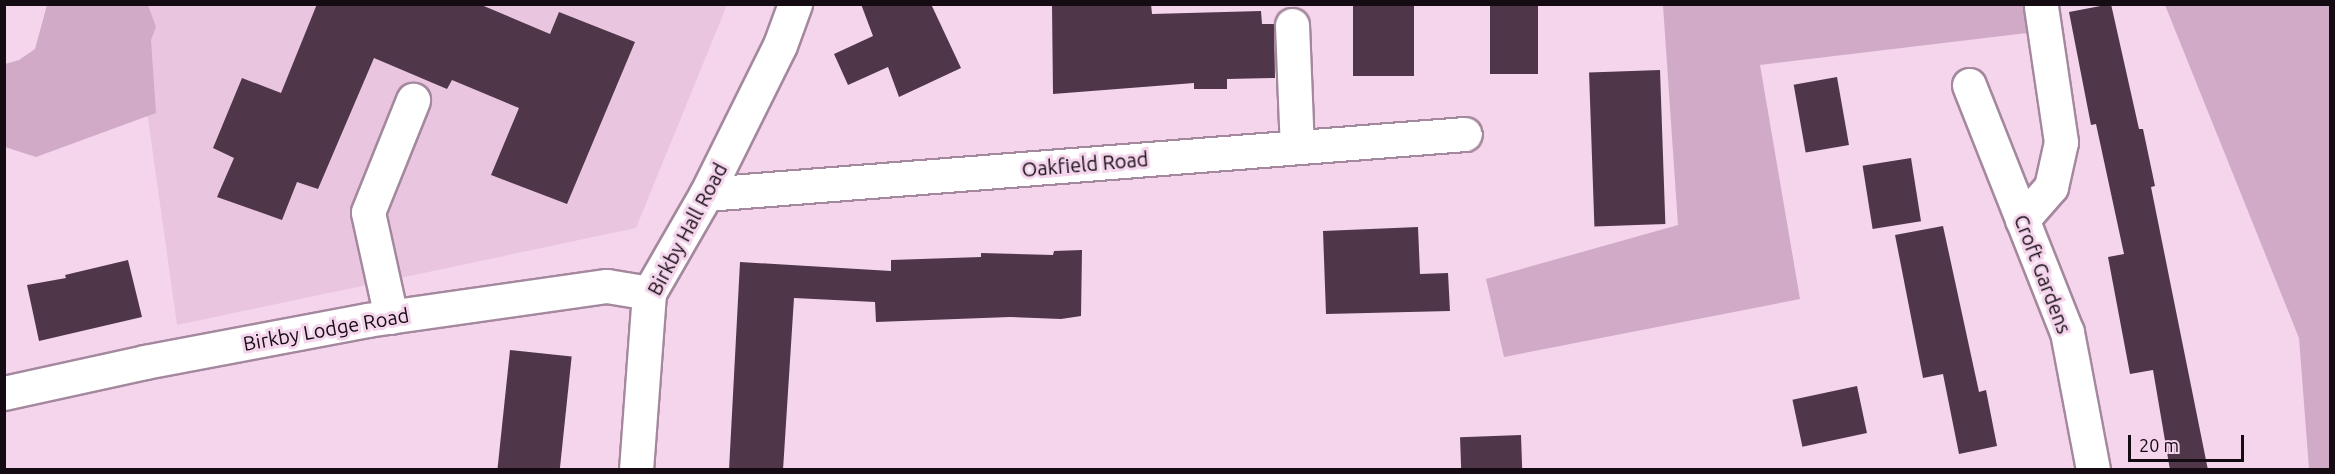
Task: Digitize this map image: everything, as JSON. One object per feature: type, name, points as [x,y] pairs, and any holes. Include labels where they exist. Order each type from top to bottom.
[{"type":"street","name":"Birkby Hall Road","points":[[636,470],[649,293],[706,194],[780,45],[795,4]]},
{"type":"street","points":[[2022,220],[2051,187],[2061,142],[2042,6]]},
{"type":"street","points":[[1292,25],[1297,147]]},
{"type":"street","name":"Croft Gardens","points":[[1969,85],[2067,332],[2093,470]]},
{"type":"street","points":[[391,317],[368,212],[413,100]]},
{"type":"street","name":"Oakfield Road","points":[[706,194],[1464,134]]},
{"type":"street","name":"Birkby Lodge Road","points":[[4,393],[145,362],[391,317],[607,286],[649,293]]},
{"type":"shaded area","points":[[47,5],[148,5],[156,27],[151,40],[156,113],[36,157],[5,147],[5,64],[19,60],[35,49]]},
{"type":"shaded area","points":[[132,5],[727,5],[636,228],[177,325]]},
{"type":"shaded area","points":[[1663,5],[2023,5],[2027,33],[1760,65],[1800,299],[1504,357],[1486,279],[1678,225]]},
{"type":"shaded area","points":[[2165,5],[2330,5],[2330,469],[2309,469],[2299,338]]},
{"type":"building","points":[[317,4],[479,4],[550,34],[559,12],[635,42],[567,204],[491,175],[519,108],[452,80],[447,89],[374,58],[318,189],[297,182],[282,220],[217,197],[234,158],[213,148],[242,78],[281,93]]},
{"type":"building","points":[[861,4],[931,4],[961,68],[899,97],[888,67],[848,85],[834,54],[873,36]]},
{"type":"building","points":[[1151,4],[1152,14],[1261,11],[1262,24],[1274,24],[1275,78],[1227,79],[1227,89],[1194,89],[1194,83],[1053,94],[1052,6]]},
{"type":"building","points":[[1353,4],[1414,4],[1414,76],[1353,76]]},
{"type":"building","points":[[1490,4],[1538,4],[1538,74],[1490,74]]},
{"type":"building","points":[[2111,4],[2139,129],[2143,129],[2155,186],[2151,187],[2208,470],[2170,470],[2153,370],[2130,374],[2108,257],[2124,254],[2096,124],[2091,125],[2069,12]]},
{"type":"building","points":[[1660,70],[1665,224],[1594,226],[1589,72]]},
{"type":"building","points":[[1837,77],[1849,145],[1806,153],[1794,85]]},
{"type":"building","points":[[1911,158],[1921,221],[1873,229],[1863,166]]},
{"type":"building","points":[[1943,226],[1979,392],[1986,390],[1997,446],[1959,454],[1943,374],[1923,378],[1895,235]]},
{"type":"building","points":[[1418,227],[1420,274],[1448,273],[1450,311],[1326,314],[1323,231]]},
{"type":"building","points":[[1082,250],[1081,316],[1061,319],[1010,317],[876,322],[875,302],[794,298],[783,470],[729,470],[740,262],[891,271],[891,260],[981,257],[981,253],[1053,255],[1054,251]]},
{"type":"building","points":[[128,260],[142,317],[39,341],[27,285],[66,278],[65,275]]},
{"type":"building","points":[[510,350],[572,356],[560,470],[497,470]]},
{"type":"building","points":[[1857,386],[1867,433],[1802,447],[1792,400]]},
{"type":"building","points":[[1521,435],[1522,470],[1461,470],[1460,437]]}]
